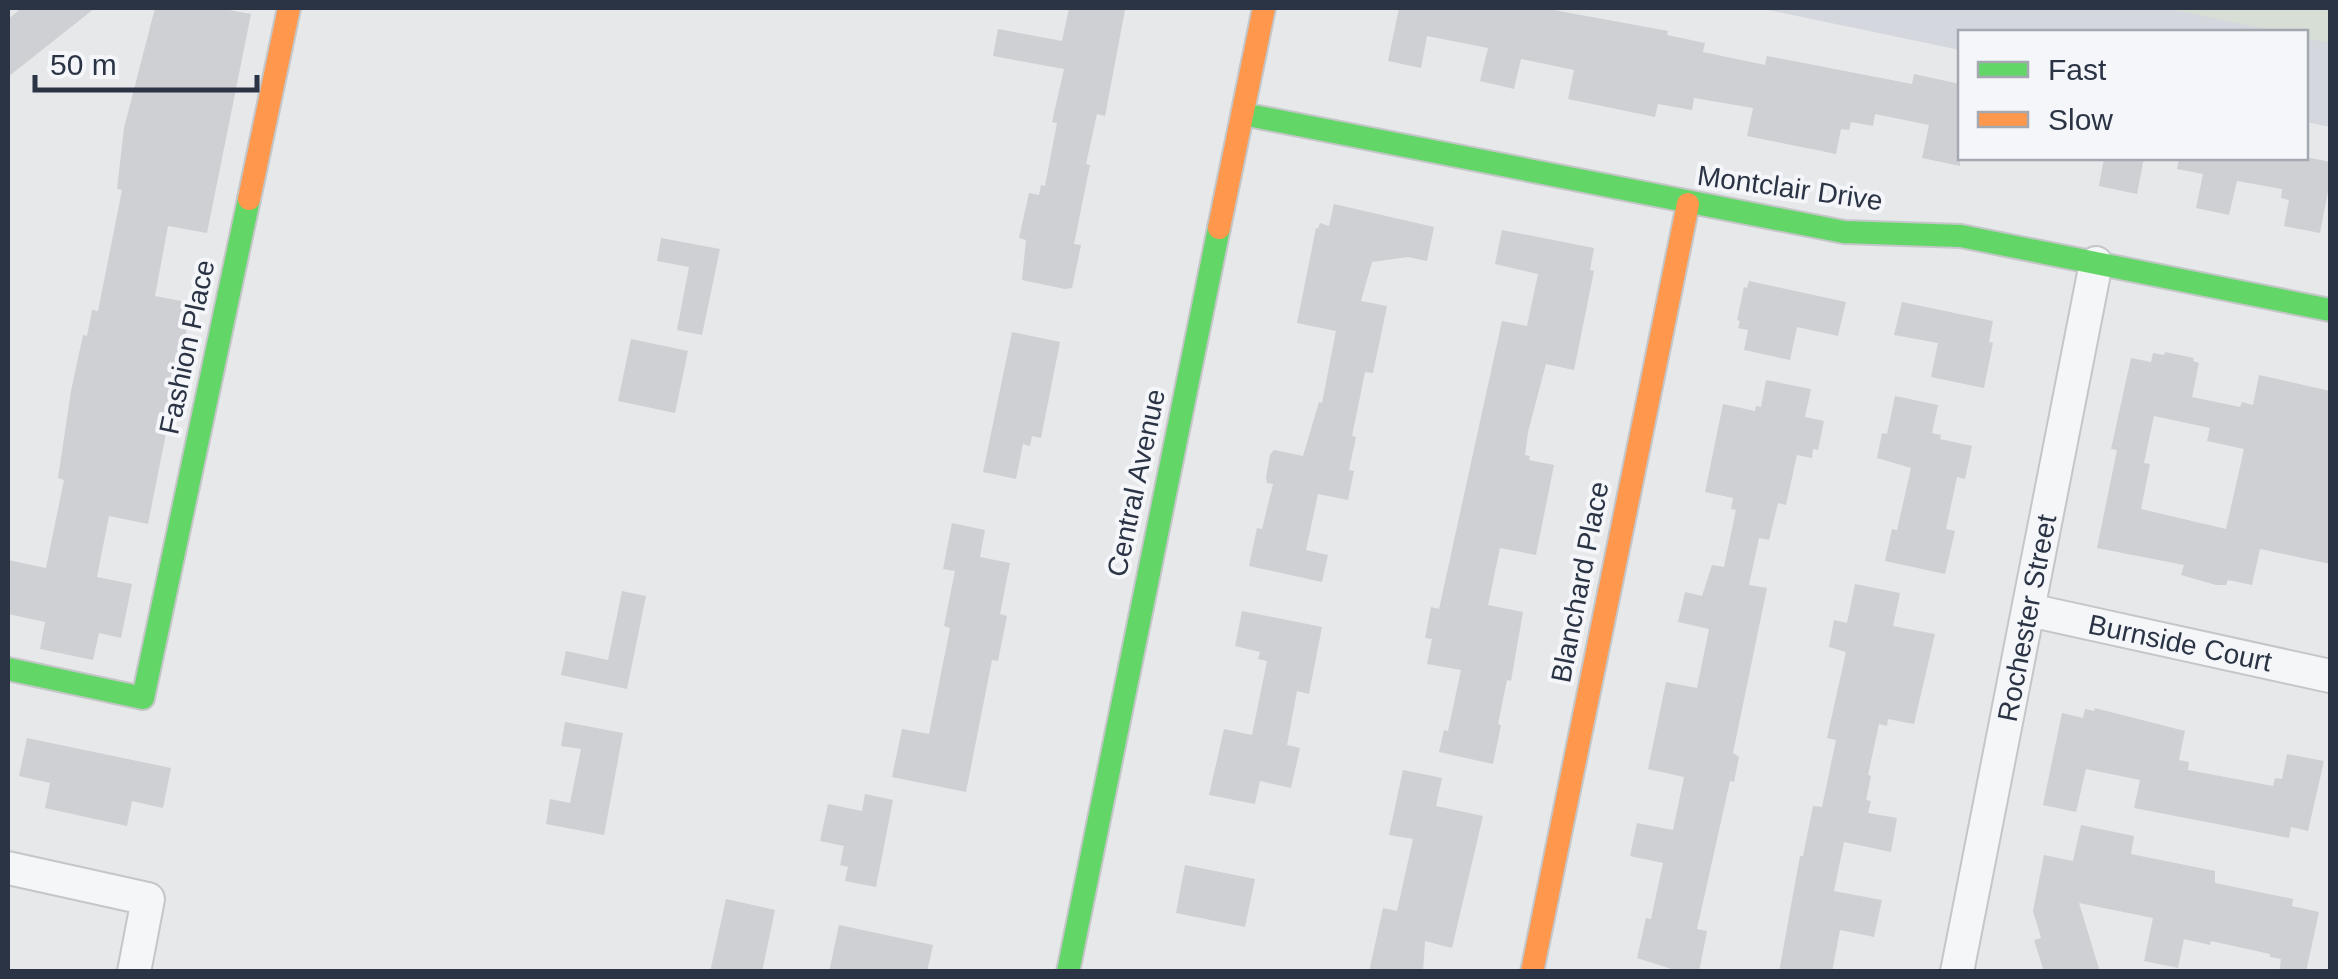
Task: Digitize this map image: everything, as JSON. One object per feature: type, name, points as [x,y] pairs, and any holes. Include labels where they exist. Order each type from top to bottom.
[{"type":"street","name":"Fashion Place","points":[[8,669],[143,698],[289,8]]},
{"type":"street","name":"Central Avenue","points":[[1068,972],[1264,8]]},
{"type":"street","name":"Montclair Drive","points":[[1242,114],[1688,204],[1844,232],[1961,236],[2330,310]]},
{"type":"street","name":"Blanchard Place","points":[[1532,972],[1688,204]]},
{"type":"street","name":"Rochester Street","points":[[1957,972],[2096,263]]},
{"type":"street","name":"Burnside Court","points":[[2028,610],[2330,676]]},
{"type":"street","points":[[8,868],[148,898],[134,972]]},
{"type":"shaded area","points":[[1759,8],[2330,8],[2330,127],[2308,122],[2308,30],[1958,30],[1958,50]]},
{"type":"shaded area","points":[[2164,8],[2330,8],[2330,43],[2308,38],[2308,30],[2271,30]]},
{"type":"building","points":[[22,8],[95,8],[8,77],[8,19]]},
{"type":"building","points":[[155,8],[218,8],[251,14],[207,233],[168,226],[155,296],[192,303],[148,524],[109,516],[97,577],[132,584],[121,638],[99,633],[93,660],[40,649],[45,622],[8,614],[8,560],[46,568],[64,480],[58,478],[71,391],[83,335],[87,336],[92,310],[98,311],[122,190],[117,189],[124,128]]},
{"type":"building","points":[[1069,8],[1125,10],[1105,116],[1097,114],[1086,164],[1090,165],[1074,244],[1081,245],[1072,288],[1065,289],[1022,280],[1026,240],[1019,238],[1029,193],[1039,195],[1041,185],[1045,186],[1057,123],[1052,122],[1064,69],[993,56],[998,29],[1062,41]]},
{"type":"building","points":[[1399,8],[1543,8],[1668,31],[1667,35],[1705,43],[1703,52],[1765,65],[1767,56],[1912,84],[1914,74],[1958,84],[1960,166],[1922,158],[1929,125],[1875,114],[1873,126],[1851,122],[1849,130],[1841,129],[1836,154],[1747,136],[1753,108],[1694,98],[1692,110],[1658,104],[1655,117],[1568,99],[1574,70],[1521,59],[1514,89],[1480,81],[1488,48],[1427,36],[1421,68],[1388,61]]},
{"type":"building","points":[[2311,158],[2330,162],[2320,233],[2284,226],[2289,200],[2281,198],[2282,189],[2237,181],[2229,215],[2196,208],[2203,174],[2177,169],[2179,160]]},
{"type":"building","points":[[2104,160],[2144,160],[2137,194],[2099,186]]},
{"type":"building","points":[[1334,204],[1434,227],[1427,261],[1408,257],[1372,262],[1361,301],[1387,306],[1373,373],[1365,372],[1352,436],[1356,437],[1349,470],[1354,471],[1348,500],[1318,494],[1306,550],[1328,555],[1322,582],[1249,566],[1273,484],[1267,483],[1266,477],[1270,455],[1274,450],[1303,456],[1319,402],[1322,403],[1336,331],[1297,323],[1316,228],[1320,223],[1329,226]]},
{"type":"building","points":[[1502,230],[1594,248],[1590,270],[1594,271],[1574,370],[1546,364],[1528,432],[1525,455],[1530,456],[1529,460],[1554,465],[1536,555],[1500,548],[1488,605],[1523,612],[1493,764],[1439,752],[1444,730],[1448,731],[1461,670],[1427,664],[1432,639],[1425,638],[1431,607],[1439,609],[1502,321],[1527,326],[1538,274],[1495,264]]},
{"type":"building","points":[[661,238],[720,249],[702,335],[677,330],[689,267],[657,261]]},
{"type":"building","points":[[1749,281],[1846,302],[1838,336],[1797,327],[1790,360],[1744,350],[1748,330],[1738,328],[1737,320],[1744,287]]},
{"type":"building","points":[[1902,302],[1993,321],[1984,388],[1931,377],[1938,343],[1894,335]]},
{"type":"building","points":[[1012,332],[1060,342],[1041,438],[1032,436],[1030,446],[1023,444],[1016,479],[983,472]]},
{"type":"building","points":[[631,339],[688,351],[675,413],[618,401]]},
{"type":"building","points":[[2165,352],[2194,358],[2199,363],[2192,397],[2240,407],[2242,402],[2253,405],[2259,375],[2330,391],[2330,564],[2260,549],[2252,585],[2228,580],[2226,585],[2216,585],[2181,575],[2184,565],[2097,548],[2117,450],[2111,449],[2131,358],[2151,362],[2153,353]],"holes":[[[2154,416],[2210,428],[2207,441],[2244,449],[2226,529],[2141,509],[2150,464],[2144,463]]]},
{"type":"building","points":[[1766,380],[1811,389],[1805,417],[1824,421],[1818,450],[1813,449],[1812,458],[1797,455],[1786,505],[1778,503],[1769,540],[1759,538],[1749,585],[1767,588],[1733,753],[1739,757],[1734,782],[1730,781],[1697,929],[1707,931],[1699,972],[1681,972],[1637,958],[1646,918],[1651,919],[1663,863],[1630,856],[1637,823],[1673,830],[1684,777],[1648,769],[1666,682],[1697,688],[1709,629],[1678,622],[1685,592],[1702,596],[1712,565],[1724,567],[1736,510],[1731,509],[1733,498],[1705,492],[1723,404],[1755,411],[1756,406],[1761,407]]},
{"type":"building","points":[[1895,396],[1938,405],[1932,433],[1941,435],[1940,439],[1972,446],[1965,479],[1957,477],[1946,529],[1955,531],[1945,574],[1885,561],[1892,529],[1897,530],[1911,468],[1877,458]]},
{"type":"building","points":[[952,523],[985,530],[980,557],[1010,563],[1000,614],[1007,616],[998,661],[992,660],[966,792],[892,777],[902,729],[929,734],[950,628],[944,626],[955,571],[943,569]]},
{"type":"building","points":[[1855,584],[1900,593],[1893,626],[1935,634],[1914,724],[1888,719],[1887,726],[1879,724],[1868,775],[1868,813],[1897,818],[1891,852],[1844,842],[1834,891],[1882,900],[1874,937],[1840,930],[1832,972],[1779,972],[1800,856],[1813,806],[1822,807],[1836,740],[1827,738],[1846,652],[1829,647],[1834,620],[1847,623]]},
{"type":"building","points":[[622,591],[646,596],[627,689],[561,675],[566,651],[608,660]]},
{"type":"building","points":[[1242,611],[1322,627],[1309,694],[1297,691],[1287,745],[1300,748],[1291,788],[1260,781],[1255,804],[1209,795],[1224,729],[1252,735],[1267,661],[1258,659],[1260,652],[1235,646]]},
{"type":"building","points":[[2095,708],[2185,731],[2179,760],[2189,762],[2188,770],[2273,786],[2275,778],[2282,779],[2287,754],[2324,761],[2308,831],[2291,827],[2289,838],[2134,808],[2140,780],[2086,769],[2076,812],[2043,805],[2062,713],[2083,718],[2085,709]]},
{"type":"building","points":[[565,722],[623,733],[604,835],[546,824],[550,799],[570,803],[581,749],[561,746]]},
{"type":"building","points":[[27,738],[171,768],[163,808],[132,801],[127,826],[45,808],[50,783],[19,776]]},
{"type":"building","points":[[1403,770],[1442,778],[1436,806],[1483,816],[1452,948],[1425,941],[1423,972],[1369,972],[1383,908],[1397,911],[1413,839],[1389,835]]},
{"type":"building","points":[[865,794],[893,800],[876,887],[845,881],[848,867],[840,865],[844,846],[820,841],[828,804],[862,811]]},
{"type":"building","points":[[2081,825],[2134,836],[2131,854],[2215,871],[2215,883],[2293,899],[2292,906],[2319,912],[2306,972],[2279,972],[2281,959],[2270,954],[2184,939],[2178,968],[2144,961],[2153,918],[2079,903],[2100,972],[2044,972],[2034,940],[2041,938],[2033,911],[2044,855],[2073,861]]},
{"type":"building","points":[[1185,865],[1255,879],[1245,927],[1176,913]]},
{"type":"building","points":[[726,899],[775,910],[762,972],[710,972]]},
{"type":"building","points":[[839,925],[933,945],[927,972],[829,972]]},
{"type":"traffic: fast","points":[[1243,114],[1844,232],[1961,236],[2330,310]]},
{"type":"traffic: fast","points":[[8,669],[143,698],[249,199]]},
{"type":"traffic: fast","points":[[1068,972],[1219,228]]},
{"type":"traffic: slow","points":[[249,199],[289,8]]},
{"type":"traffic: slow","points":[[1219,228],[1264,8]]},
{"type":"traffic: slow","points":[[1532,972],[1688,204]]}]
